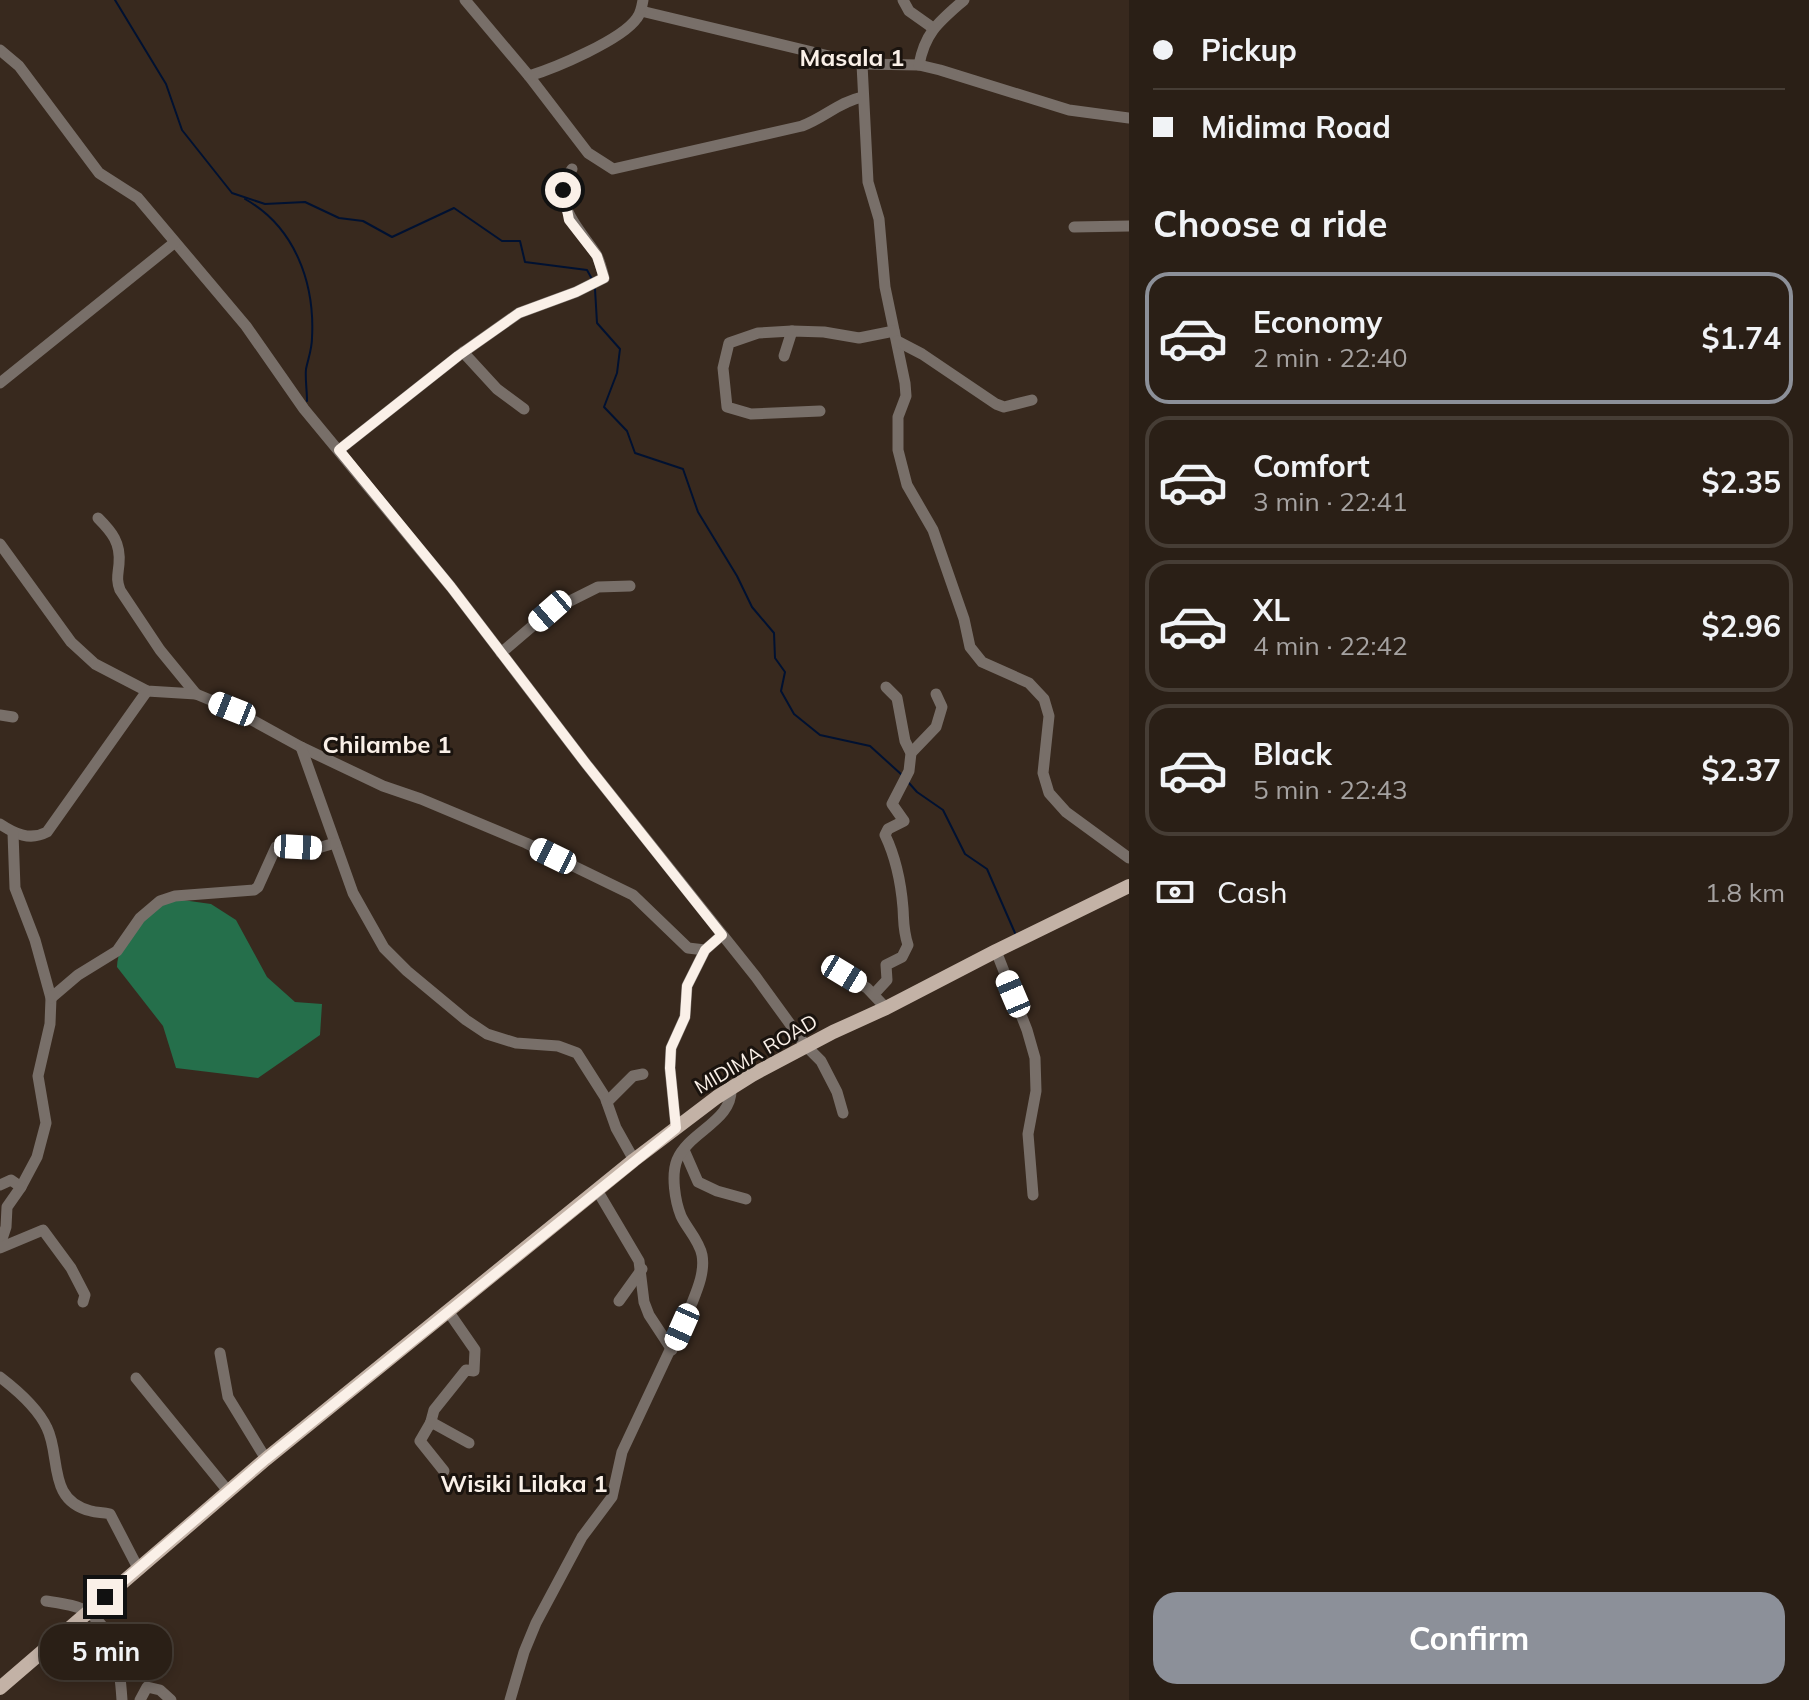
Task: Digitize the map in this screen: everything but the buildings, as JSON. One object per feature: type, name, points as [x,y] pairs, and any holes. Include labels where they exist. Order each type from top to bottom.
[{"type":"main road","name":"MIDIMA ROAD","points":[[0,1688],[266,1459],[634,1160],[731,1087],[806,1046],[1129,886]]},
{"type":"street","points":[[465,0],[588,153],[613,169],[802,126],[848,100],[862,97]]},
{"type":"street","points":[[903,0],[909,11],[933,28]]},
{"type":"street","points":[[919,65],[924,41],[933,28],[964,0]]},
{"type":"street","points":[[529,76],[571,61],[617,35],[636,19],[642,6],[862,64],[919,65],[1059,108],[1129,118]]},
{"type":"street","points":[[0,50],[19,66],[99,173],[138,198],[246,326],[304,409],[501,653],[826,1070],[841,1101],[843,1113]]},
{"type":"street","points":[[862,64],[868,182],[880,227],[882,265],[906,390],[898,417],[898,450],[907,485],[933,530],[964,619],[970,647],[982,662],[1017,676],[1038,690],[1048,707],[1044,785],[1066,812],[1129,858]]},
{"type":"street","points":[[339,450],[463,352],[519,313],[604,278],[597,256],[569,220],[563,190],[572,169]]},
{"type":"street","points":[[1074,227],[1129,226]]},
{"type":"street","points":[[0,383],[174,243]]},
{"type":"street","points":[[784,356],[792,331]]},
{"type":"street","points":[[820,411],[751,414],[727,407],[723,368],[729,343],[758,333],[792,331],[859,338],[896,336],[996,404],[1004,407],[1032,400]]},
{"type":"street","points":[[463,352],[497,389],[524,409]]},
{"type":"street","points":[[98,518],[117,540],[117,581],[120,590],[160,650],[196,694]]},
{"type":"street","points":[[0,544],[71,642],[95,664],[147,691],[196,694],[232,709],[301,747],[383,786],[526,843],[626,891],[644,904],[688,948],[705,950]]},
{"type":"street","points":[[501,653],[550,611],[598,587],[630,586]]},
{"type":"street","points":[[874,994],[887,980],[886,965],[902,957],[908,945],[902,928],[900,880],[885,835],[888,829],[904,821],[892,804],[909,771],[911,753],[905,741],[897,698],[886,687]]},
{"type":"street","points":[[0,824],[13,833],[38,836],[52,827],[147,691]]},
{"type":"street","points":[[911,753],[936,727],[942,707],[936,694]]},
{"type":"street","points":[[0,715],[13,717]]},
{"type":"street","points":[[301,747],[364,916],[384,948],[466,1020],[487,1034],[516,1043],[558,1046],[577,1053],[595,1078],[616,1128],[634,1160]]},
{"type":"street","points":[[0,1246],[6,1227],[7,1207],[31,1173],[44,1132],[45,1112],[38,1076],[50,1024],[51,998],[35,940],[15,888],[13,833]]},
{"type":"street","points":[[51,998],[78,975],[117,951],[140,918],[160,901],[175,896],[254,890],[276,847],[318,848],[335,843]]},
{"type":"street","points":[[676,1128],[670,1057],[685,1017],[687,986],[705,950],[722,935]]},
{"type":"street","points":[[996,951],[1035,1058],[1036,1091],[1028,1134],[1033,1195]]},
{"type":"street","points":[[829,965],[874,994],[886,1008]]},
{"type":"street","points":[[607,1102],[633,1076],[643,1074]]},
{"type":"street","points":[[510,1700],[529,1639],[582,1537],[612,1497],[622,1452],[692,1303],[702,1266],[701,1252],[681,1215],[675,1171],[684,1150],[727,1109],[732,1098],[731,1087]]},
{"type":"street","points":[[684,1150],[698,1182],[746,1199]]},
{"type":"street","points":[[0,1185],[11,1180],[21,1187]]},
{"type":"street","points":[[597,1190],[642,1269],[644,1302],[672,1350]]},
{"type":"street","points":[[0,1246],[43,1230],[71,1268],[85,1295],[83,1302]]},
{"type":"street","points":[[619,1301],[642,1269]]},
{"type":"street","points":[[444,1471],[420,1441],[430,1425],[434,1410],[466,1370],[474,1371],[475,1350],[448,1311]]},
{"type":"street","points":[[220,1353],[228,1397],[266,1459]]},
{"type":"street","points":[[0,1377],[27,1400],[48,1428],[56,1476],[62,1490],[81,1507],[110,1514],[138,1568]]},
{"type":"street","points":[[136,1378],[228,1491]]},
{"type":"street","points":[[430,1425],[431,1422],[469,1443]]},
{"type":"street","points":[[46,1601],[88,1612],[108,1635],[119,1661],[122,1700]]},
{"type":"street","points":[[140,1700],[147,1687],[160,1690],[171,1700]]},
{"type":"green space","points":[[168,898],[211,904],[236,920],[267,977],[295,1002],[322,1004],[320,1035],[258,1078],[176,1068],[163,1026],[117,967],[122,946],[128,937]]},
{"type":"waterway","points":[[115,0],[166,84],[182,130],[232,193],[265,204],[305,202],[339,218],[363,221],[392,237],[454,208],[502,241],[520,241],[525,262],[587,270],[592,279]]},
{"type":"waterway","points":[[245,199],[277,225],[289,241],[305,277],[312,317],[312,342],[306,373],[307,401]]},
{"type":"waterway","points":[[595,289],[597,323],[620,349],[617,373],[604,407],[627,431],[635,453],[683,469],[698,512],[752,607],[774,633],[775,658],[785,672],[781,691],[794,714],[820,735],[870,746],[902,775]]},
{"type":"waterway","points":[[909,783],[943,810],[965,854],[987,869],[1015,933]]},
{"type":"district","name":"Masala 1","points":[[852,58]]},
{"type":"district","name":"Chilambe 1","points":[[387,745]]},
{"type":"district","name":"Wisiki Lilaka 1","points":[[524,1484]]},
{"type":"route","points":[[105,1597],[266,1459],[676,1128],[671,1048],[685,1017],[687,986],[705,950],[722,935],[451,587],[339,450],[458,356],[519,313],[604,278],[597,256],[569,220],[563,190]]}]
